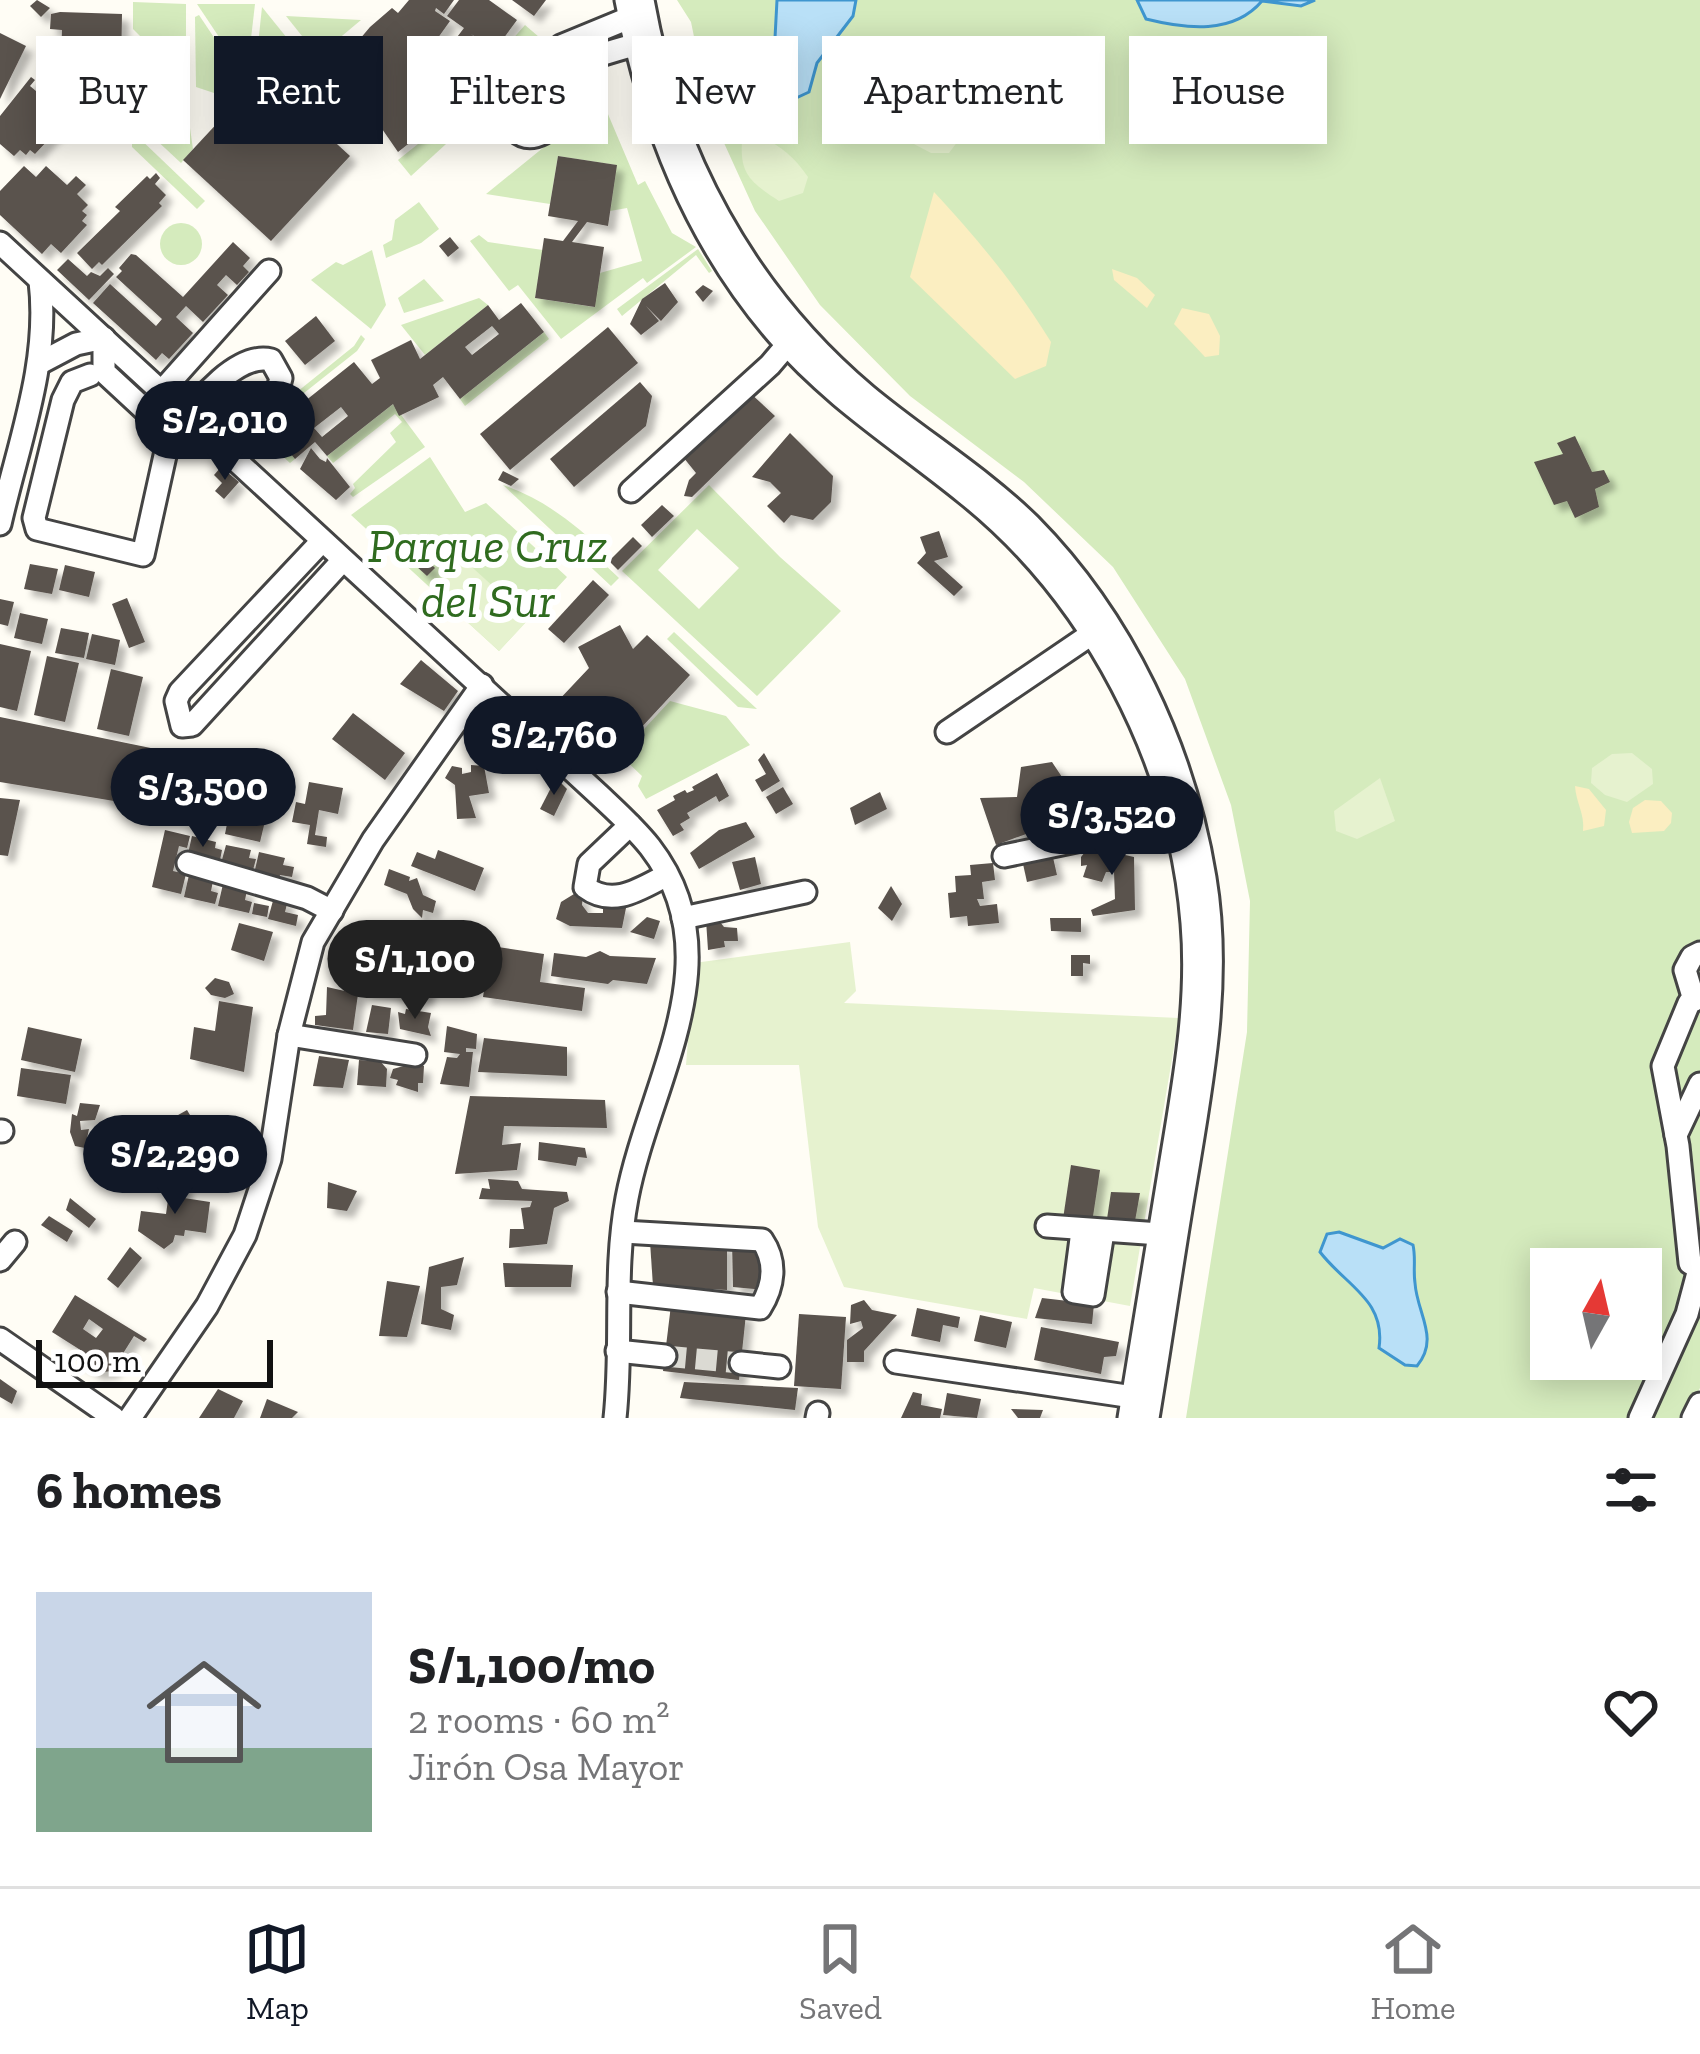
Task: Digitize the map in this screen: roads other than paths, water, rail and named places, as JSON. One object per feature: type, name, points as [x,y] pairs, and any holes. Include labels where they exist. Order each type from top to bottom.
[{"type":"street","points":[[633,6],[634,36]]},
{"type":"street","points":[[579,36],[633,6]]},
{"type":"street","points":[[633,6],[687,153],[744,260],[783,312],[832,364],[1032,527],[1116,638],[1139,676],[1172,751],[1205,878],[1212,954],[1211,1019],[1148,1418]]},
{"type":"street","points":[[665,144],[689,202],[737,282],[787,345],[853,408],[969,495],[1017,541],[1073,607],[1140,722],[1173,821],[1192,922],[1193,1016],[1131,1407],[896,1362]]},
{"type":"street","points":[[0,243],[630,825],[667,875],[683,918],[689,970],[683,1007],[627,1197],[618,1292],[615,1418]]},
{"type":"street","points":[[161,392],[269,272]]},
{"type":"street","points":[[36,509],[4,497],[40,363],[44,323],[40,281]]},
{"type":"street","points":[[40,363],[76,344],[104,338]]},
{"type":"street","points":[[631,491],[787,345]]},
{"type":"street","points":[[90,375],[80,377],[67,391],[34,524],[43,533],[143,555],[160,434],[183,428],[196,399],[245,362],[261,357],[271,360],[281,378],[277,393],[260,401],[246,398]]},
{"type":"street","points":[[322,541],[180,692],[176,701],[182,727],[192,725],[344,560]]},
{"type":"street","points":[[947,732],[1090,635]]},
{"type":"street","points":[[130,1418],[207,1306],[245,1235],[270,1159],[289,1035],[313,942],[373,840],[482,685]]},
{"type":"street","points":[[1004,856],[1173,821]]},
{"type":"street","points":[[630,825],[590,864],[585,887],[602,896],[621,897],[667,875]]},
{"type":"street","points":[[188,863],[307,898],[332,911]]},
{"type":"street","points":[[683,918],[805,892]]},
{"type":"street","points":[[1640,1418],[1687,1314],[1699,1269],[1690,1262],[1663,1066],[1689,1003],[1697,999],[1685,970],[1700,953]]},
{"type":"street","points":[[289,1035],[416,1055]]},
{"type":"street","points":[[1676,1135],[1700,1084]]},
{"type":"street","points":[[1684,1195],[1696,1187],[1700,1176]]},
{"type":"street","points":[[1046,1226],[1160,1234]]},
{"type":"street","points":[[618,1292],[760,1308],[771,1290],[771,1253],[762,1240],[623,1232]]},
{"type":"street","points":[[0,1259],[15,1241]]},
{"type":"street","points":[[0,1339],[114,1418]]},
{"type":"street","points":[[617,1351],[665,1356]]},
{"type":"street","points":[[741,1363],[779,1367]]},
{"type":"street","points":[[618,1390],[632,1418]]},
{"type":"street","points":[[1693,1418],[1700,1404]]},
{"type":"water","points":[[777,0],[856,0],[853,16],[838,36],[822,36],[822,56],[809,92],[798,97],[798,36],[775,36]]},
{"type":"water","points":[[1137,0],[1315,0],[1301,6],[1262,1],[1237,20],[1193,27],[1146,19]]},
{"type":"water","points":[[1339,1232],[1383,1248],[1400,1239],[1413,1245],[1414,1278],[1427,1336],[1417,1366],[1405,1365],[1379,1348],[1380,1331],[1370,1305],[1320,1252],[1327,1234]]},
{"type":"tunnel","points":[[665,1356],[741,1363]]},
{"type":"park label","name":"Parque Cruz del Sur","points":[[488,572]]}]
